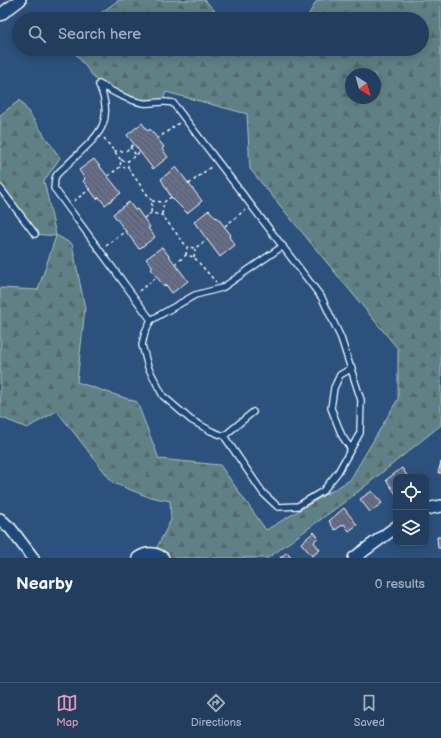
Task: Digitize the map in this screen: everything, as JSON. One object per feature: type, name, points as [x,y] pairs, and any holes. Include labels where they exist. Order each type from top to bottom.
[{"type":"street","points":[[0,15],[20,0]]},
{"type":"street","points":[[429,508],[441,506]]},
{"type":"street","points":[[0,519],[11,529],[33,558]]},
{"type":"street","points":[[354,558],[393,529]]},
{"type":"street","points":[[138,558],[144,554],[154,553],[163,558]]},
{"type":"lane","points":[[151,320],[54,188],[56,176],[75,156],[92,143],[102,127],[106,108],[105,97],[99,84],[128,99],[143,103],[154,103],[163,100],[173,103],[283,246],[322,298],[352,368],[361,400],[360,433],[338,472],[323,491],[298,506],[278,507],[263,493],[224,436],[191,420],[163,396],[148,367],[142,344],[145,332],[151,320],[195,295],[221,288],[283,246]]},
{"type":"lane","points":[[0,188],[35,234]]},
{"type":"lane","points":[[352,368],[340,375],[334,388],[331,408],[342,436],[352,449]]},
{"type":"lane","points":[[224,436],[253,412]]},
{"type":"path","points":[[157,139],[185,118]]},
{"type":"path","points":[[99,132],[121,160],[120,167]]},
{"type":"path","points":[[114,151],[126,150],[134,144]]},
{"type":"path","points":[[130,147],[136,155]]},
{"type":"path","points":[[121,160],[128,160],[140,152]]},
{"type":"path","points":[[128,160],[128,168],[152,201],[151,213]]},
{"type":"path","points":[[189,184],[218,161]]},
{"type":"path","points":[[108,176],[120,167],[128,168]]},
{"type":"path","points":[[67,206],[90,189]]},
{"type":"path","points":[[152,201],[164,202],[171,197]]},
{"type":"path","points":[[162,215],[164,202]]},
{"type":"path","points":[[225,226],[251,205]]},
{"type":"path","points":[[144,218],[151,213],[162,215],[187,247],[186,255],[175,264]]},
{"type":"path","points":[[100,251],[126,231]]},
{"type":"path","points":[[194,257],[196,248],[207,240]]},
{"type":"path","points":[[187,247],[196,248]]},
{"type":"path","points":[[186,255],[194,257],[221,288]]},
{"type":"path","points":[[133,295],[157,277]]},
{"type":"green space","points":[[119,0],[205,0],[216,12],[102,12]]},
{"type":"green space","points":[[317,0],[441,0],[441,425],[354,495],[268,558],[163,558],[154,553],[171,520],[170,501],[146,496],[113,483],[57,411],[27,428],[0,417],[0,288],[38,290],[56,236],[35,234],[0,188],[0,115],[20,100],[60,158],[44,181],[56,235],[72,244],[85,308],[77,382],[137,402],[159,459],[220,465],[266,530],[350,480],[398,399],[398,349],[250,169],[247,114],[166,92],[163,100],[143,103],[99,84],[77,56],[429,56],[429,12],[310,12]]},
{"type":"building","points":[[142,123],[148,131],[150,129],[164,147],[162,149],[168,157],[153,169],[127,135]]},
{"type":"building","points":[[94,159],[121,193],[105,205],[99,197],[97,199],[83,181],[85,179],[79,170]]},
{"type":"building","points":[[176,167],[202,201],[187,213],[171,197],[161,179]]},
{"type":"building","points":[[129,202],[135,210],[137,209],[150,227],[148,228],[155,237],[139,249],[113,214]]},
{"type":"building","points":[[209,210],[216,218],[217,217],[231,235],[229,237],[235,245],[220,257],[194,222]]},
{"type":"building","points":[[162,247],[188,281],[172,293],[166,285],[164,287],[151,269],[153,267],[146,259]]},
{"type":"building","points":[[441,462],[441,473],[438,473]]},
{"type":"building","points":[[402,468],[406,474],[394,474]]},
{"type":"building","points":[[393,475],[393,490],[386,480]]},
{"type":"building","points":[[372,491],[382,503],[370,512],[360,499]]},
{"type":"building","points":[[344,508],[357,525],[349,531],[344,524],[335,530],[329,521]]},
{"type":"building","points":[[314,532],[318,537],[314,542],[320,550],[312,556],[301,543]]},
{"type":"building","points":[[437,537],[441,537],[441,548],[438,548]]},
{"type":"building","points":[[287,552],[291,558],[280,558]]}]
